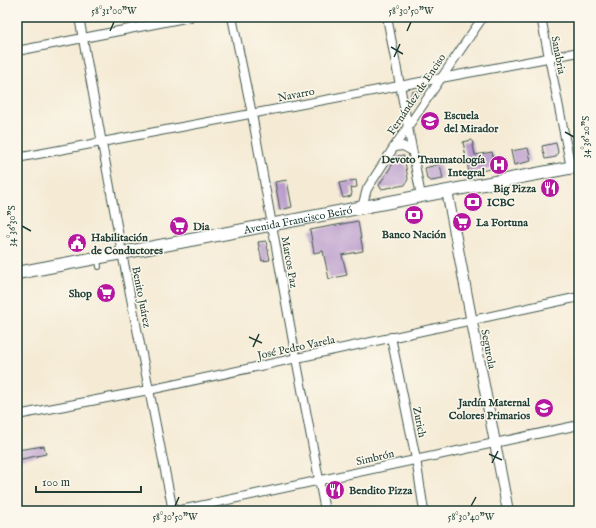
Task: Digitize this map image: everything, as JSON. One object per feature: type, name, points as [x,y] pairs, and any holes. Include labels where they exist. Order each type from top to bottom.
[{"type":"main road","name":"Avenida Francisco Beiró","points":[[17,272],[98,262],[122,253],[575,167]]},
{"type":"street","name":"Benito Juárez","points":[[79,17],[122,253],[123,278],[175,511]]},
{"type":"street","points":[[17,51],[190,17]]},
{"type":"street","name":"Marcos Paz","points":[[232,17],[252,114],[325,511]]},
{"type":"street","points":[[387,17],[421,196]]},
{"type":"street","name":"Fernández de Enciso","points":[[362,207],[367,189],[407,126],[482,17]]},
{"type":"street","name":"Sanabria","points":[[541,17],[548,58],[575,167]]},
{"type":"street","name":"Navarro","points":[[17,158],[579,52]]},
{"type":"street","points":[[394,147],[403,146],[412,151]]},
{"type":"street","name":"Segurola","points":[[447,191],[508,511]]},
{"type":"street","name":"José Pedro Varela","points":[[17,415],[149,390],[579,297]]},
{"type":"street","name":"Zurich","points":[[391,338],[416,459],[424,511]]},
{"type":"street","name":"Simbrón","points":[[175,511],[579,425]]},
{"type":"street","points":[[17,505],[18,511]]},
{"type":"building","points":[[423,90],[412,104],[412,92]]},
{"type":"building","points":[[472,140],[475,155],[492,152],[496,168],[469,173],[463,142]]},
{"type":"building","points":[[556,143],[558,152],[556,157],[545,159],[542,146]]},
{"type":"building","points":[[528,148],[531,161],[514,165],[511,151]]},
{"type":"building","points":[[398,156],[404,156],[408,179],[405,185],[381,189],[379,185]]},
{"type":"building","points":[[440,164],[443,179],[431,181],[427,179],[425,168]]},
{"type":"building","points":[[287,180],[292,207],[280,210],[275,182]]},
{"type":"building","points":[[356,180],[357,187],[351,188],[351,196],[343,198],[339,183]]},
{"type":"building","points":[[358,221],[363,251],[342,255],[347,275],[329,279],[323,251],[314,253],[310,230]]},
{"type":"building","points":[[266,241],[270,260],[262,261],[258,242]]},
{"type":"building","points":[[44,446],[46,454],[17,460],[17,450]]},
{"type":"place","name":"Escuela del Mirador","points":[[430,121]]},
{"type":"place","name":"Devoto Traumatología Integral","points":[[499,165]]},
{"type":"place","name":"Big Pizza","points":[[550,188]]},
{"type":"place","name":"ICBC","points":[[473,202]]},
{"type":"place","name":"Banco Nación","points":[[414,215]]},
{"type":"place","name":"La Fortuna","points":[[462,222]]},
{"type":"place","name":"Dia","points":[[179,226]]},
{"type":"place","name":"Habilitación de Conductores","points":[[77,243]]},
{"type":"place","name":"Shop","points":[[106,293]]},
{"type":"place","name":"Jardín Maternal Colores Primarios","points":[[544,408]]},
{"type":"place","name":"Bendito Pizza","points":[[335,490]]}]
